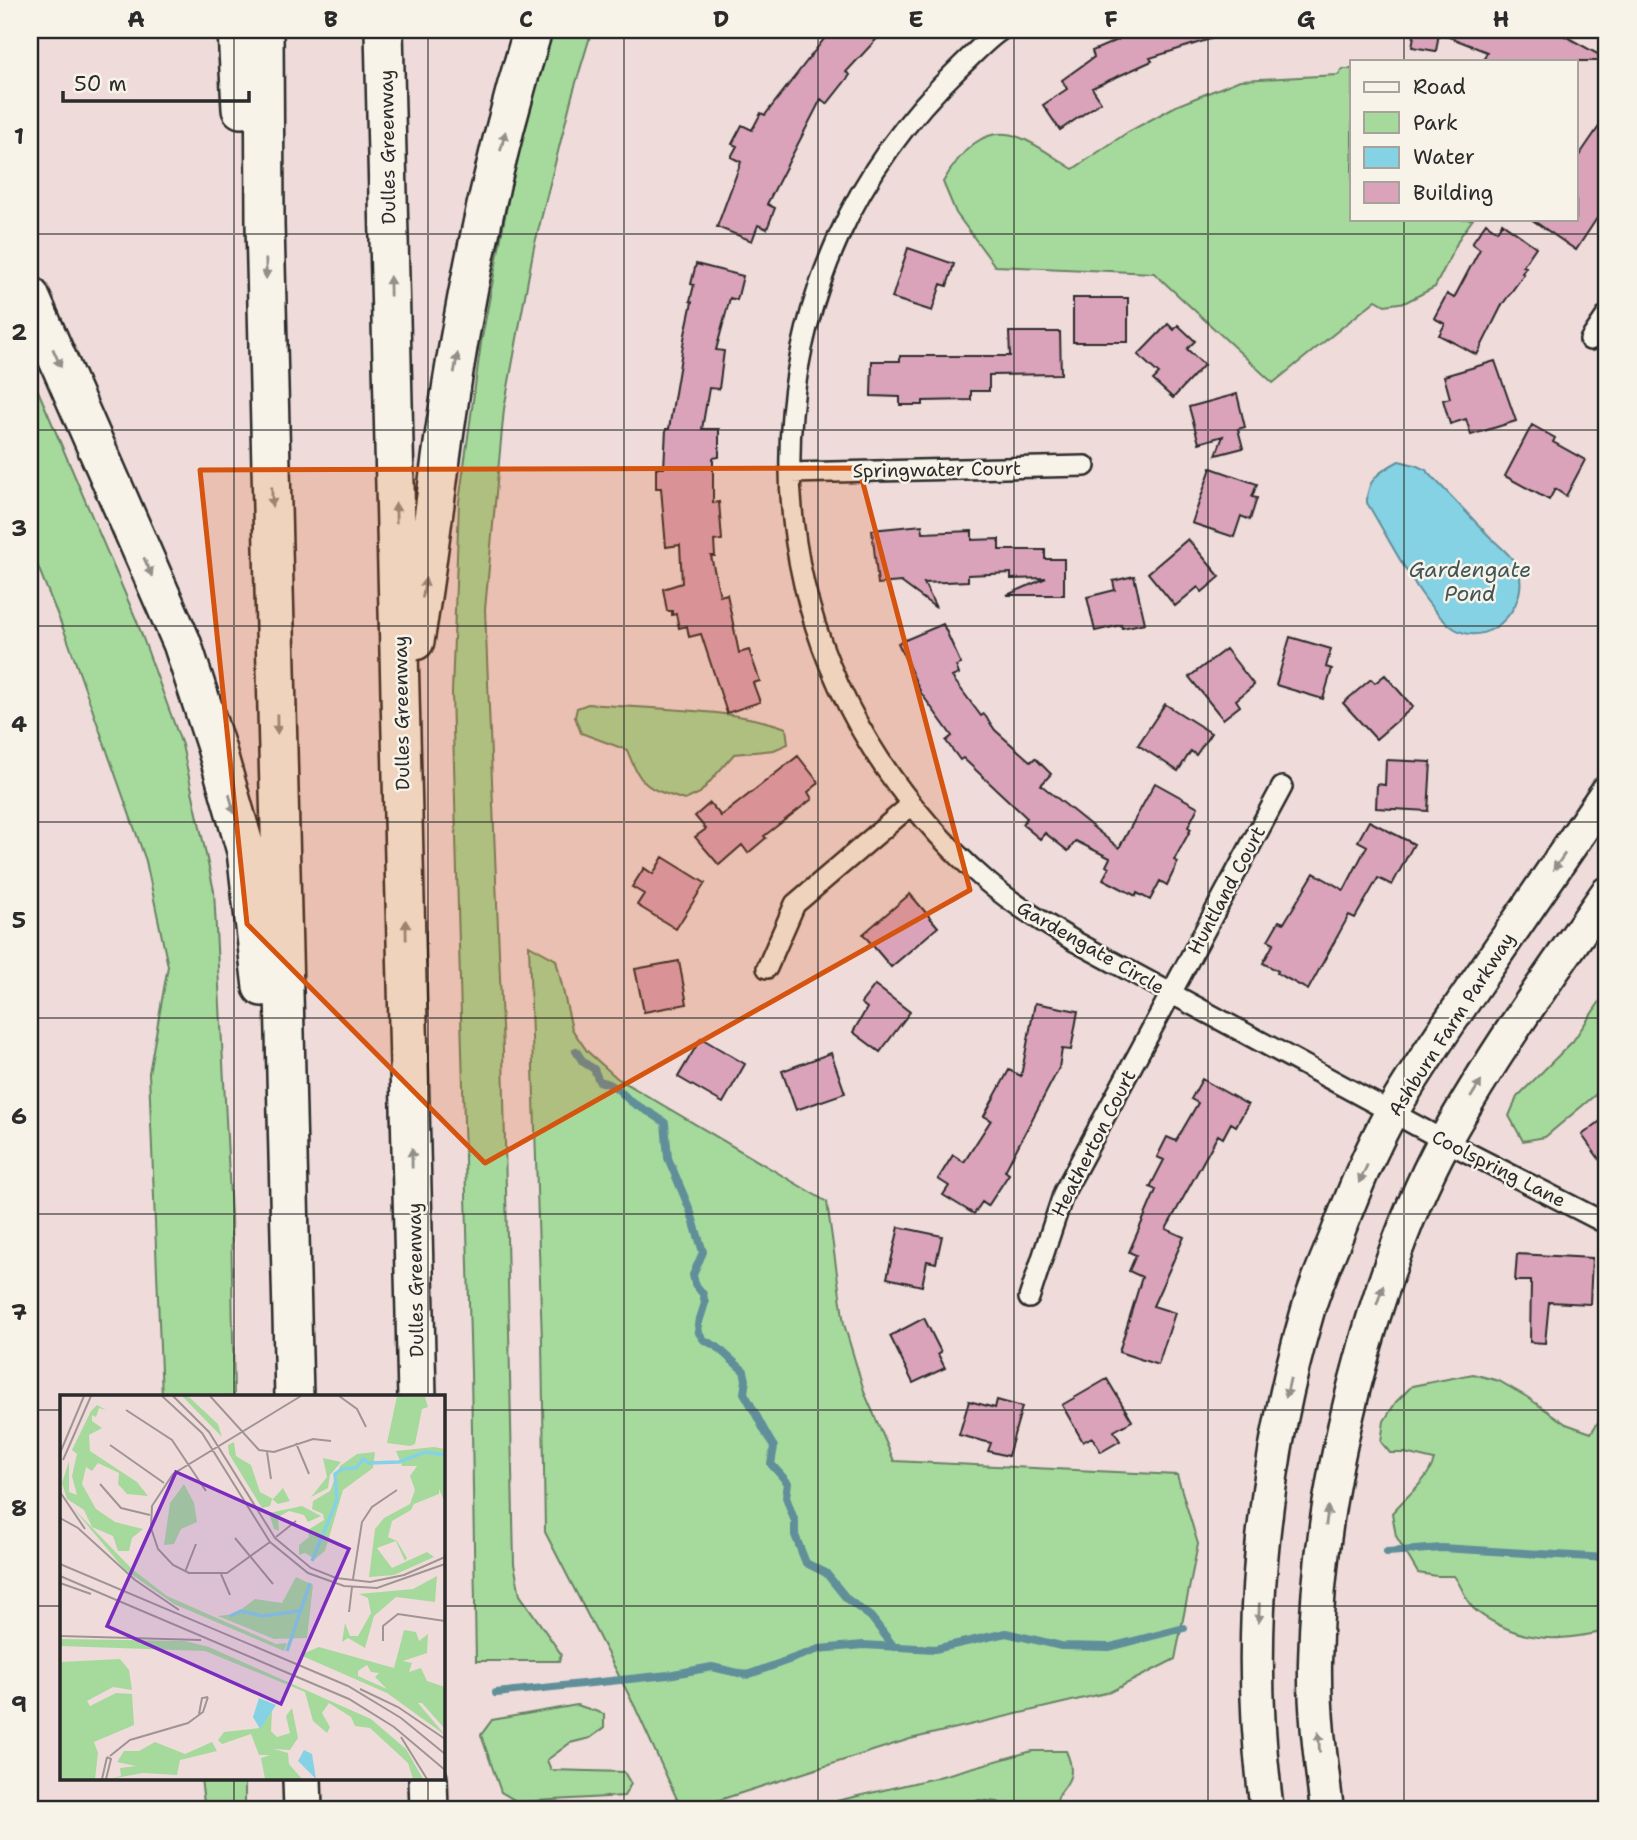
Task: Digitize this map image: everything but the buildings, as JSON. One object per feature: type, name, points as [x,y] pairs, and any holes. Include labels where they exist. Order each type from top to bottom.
[{"type":"highway","points":[[237,30],[241,116],[265,224]]},
{"type":"highway","points":[[264,30],[265,224],[293,1395]]},
{"type":"highway","name":"Dulles Greenway","points":[[384,30],[417,1395]]},
{"type":"highway","points":[[401,728],[467,300],[489,194],[533,30]]},
{"type":"highway","points":[[30,296],[182,643],[246,851],[260,961],[293,1395]]},
{"type":"highway","points":[[302,1780],[303,1810]]},
{"type":"highway","points":[[428,1780],[429,1810]]},
{"type":"main road","name":"Ashburn Farm Parkway","points":[[1267,1810],[1262,1770],[1257,1667],[1260,1566],[1272,1469],[1287,1389],[1309,1307],[1350,1201],[1392,1112],[1423,1062],[1607,792]]},
{"type":"main road","points":[[1327,1810],[1315,1666],[1319,1576],[1331,1485],[1375,1310],[1397,1246],[1445,1141],[1504,1045],[1607,893]]},
{"type":"street","name":"Gardengate Circle","points":[[1001,30],[938,88],[911,119],[866,183],[846,222],[817,292],[802,345],[795,388],[790,472],[799,562],[822,649],[861,731],[911,805],[948,846],[988,883],[1036,918],[1392,1112]]},
{"type":"street","points":[[1590,340],[1607,315]]},
{"type":"street","name":"Springwater Court","points":[[790,472],[1085,466]]},
{"type":"street","name":"Huntland Court","points":[[1170,993],[1282,787]]},
{"type":"street","points":[[767,968],[795,904],[911,805]]},
{"type":"street","name":"Heatherton Court","points":[[1029,1298],[1064,1192],[1170,993]]},
{"type":"street","name":"Coolspring Lane","points":[[1392,1112],[1607,1224]]},
{"type":"highlighted area","points":[[859,468],[970,890],[485,1163],[247,924],[200,470]]},
{"type":"green space","points":[[551,30],[592,30],[572,96],[534,247],[504,409],[485,609],[503,1051],[514,1564],[520,1595],[561,1654],[559,1661],[476,1661],[471,1373],[452,693],[459,502],[481,343],[518,148]]},
{"type":"green space","points":[[1343,69],[1350,69],[1350,220],[1472,220],[1460,237],[1435,287],[1406,302],[1385,305],[1376,300],[1273,383],[1154,273],[995,266],[956,213],[943,182],[965,152],[984,138],[995,134],[1008,134],[1028,141],[1073,169],[1128,132],[1176,106],[1240,80],[1338,75]]},
{"type":"green space","points":[[30,372],[136,619],[182,745],[214,891],[231,1215],[234,1395],[162,1395],[149,1073],[168,966],[146,861],[67,638],[30,547]]},
{"type":"green space","points":[[588,704],[689,710],[764,721],[786,728],[788,744],[774,750],[734,754],[700,793],[685,800],[647,785],[637,772],[627,750],[581,733],[575,717],[577,708]]},
{"type":"green space","points":[[529,945],[556,960],[572,1029],[587,1051],[617,1078],[827,1202],[844,1324],[865,1394],[894,1461],[1177,1475],[1198,1544],[1175,1659],[1110,1692],[910,1739],[682,1810],[635,1707],[545,1532],[542,1341]]},
{"type":"green space","points":[[1607,991],[1607,1085],[1545,1137],[1523,1141],[1509,1116],[1517,1097],[1573,1041]]},
{"type":"green space","points":[[1473,1374],[1499,1381],[1566,1424],[1591,1433],[1600,1419],[1603,1398],[1607,1397],[1607,1631],[1541,1638],[1501,1626],[1473,1608],[1454,1576],[1418,1573],[1396,1536],[1392,1513],[1422,1481],[1434,1460],[1405,1453],[1390,1453],[1381,1442],[1384,1421],[1396,1402],[1412,1386]]},
{"type":"green space","points":[[577,1705],[604,1714],[604,1728],[590,1738],[570,1743],[547,1760],[551,1770],[624,1772],[631,1784],[624,1796],[518,1802],[501,1792],[481,1735],[492,1720]]},
{"type":"green space","points":[[1032,1751],[1066,1751],[1071,1772],[1059,1795],[1056,1810],[1009,1810],[998,1802],[979,1800],[951,1810],[798,1810],[935,1778]]},
{"type":"green space","points":[[201,1780],[245,1780],[245,1810],[205,1810]]},
{"type":"water","name":"Gardengate Pond","points":[[1399,461],[1426,470],[1515,563],[1520,577],[1520,591],[1507,617],[1496,627],[1483,633],[1469,634],[1455,629],[1443,619],[1419,589],[1367,503],[1372,482]]},
{"type":"waterway","points":[[576,1051],[583,1062],[594,1069],[599,1081],[617,1089],[665,1123],[668,1158],[690,1210],[703,1252],[693,1275],[705,1303],[698,1325],[699,1333],[704,1340],[716,1346],[744,1371],[744,1393],[774,1447],[771,1464],[788,1483],[786,1497],[795,1522],[795,1535],[806,1563],[826,1573],[847,1599],[871,1617],[894,1647]]},
{"type":"waterway","points":[[1387,1552],[1442,1548],[1607,1558]]},
{"type":"waterway","points":[[496,1693],[668,1675],[712,1667],[747,1675],[819,1649],[863,1645],[935,1649],[1006,1633],[1061,1646],[1110,1647],[1184,1628]]}]
